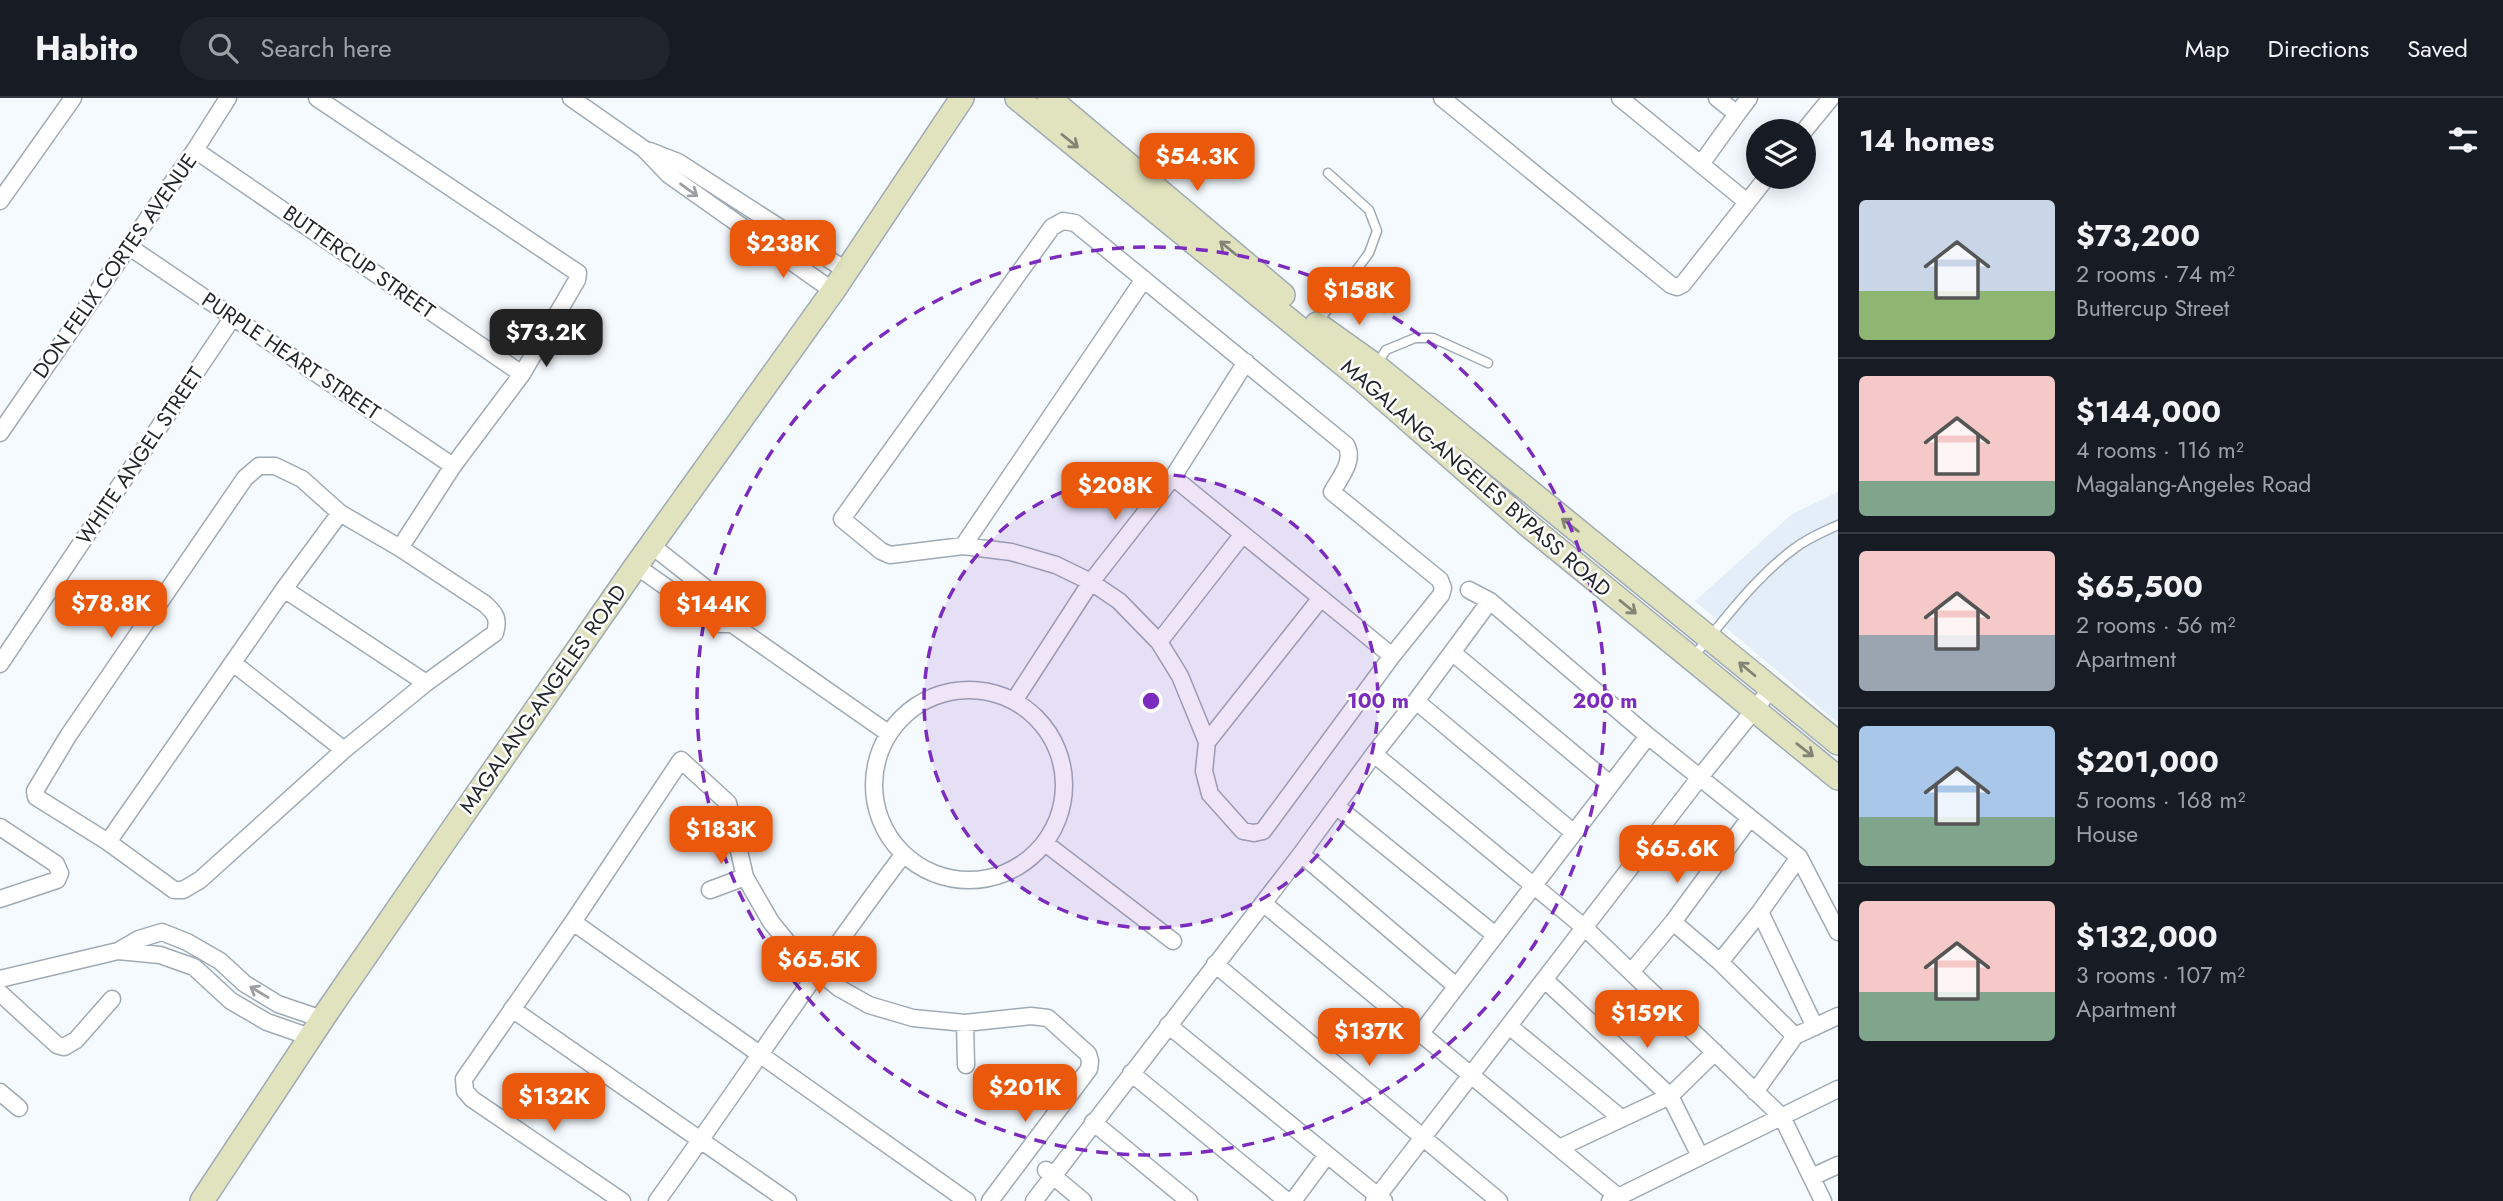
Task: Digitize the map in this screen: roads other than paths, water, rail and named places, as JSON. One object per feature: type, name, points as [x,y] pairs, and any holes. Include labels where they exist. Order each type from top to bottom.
[{"type":"street","points":[[0,201],[73,98]]},
{"type":"street","name":"DON FELIX CORTES AVENUE","points":[[0,433],[228,98]]},
{"type":"street","points":[[317,98],[578,273],[578,280],[522,374],[453,467],[400,548]]},
{"type":"street","points":[[571,98],[644,149],[669,175],[710,206],[833,291]]},
{"type":"street","name":"MAGALANG-ANGELES ROAD","points":[[202,1201],[316,1028],[636,566],[847,271],[962,98]]},
{"type":"street","name":"MAGALANG-ANGELES BYPASS ROAD","points":[[1017,98],[1365,382],[1528,525],[1838,778]]},
{"type":"street","name":"MAGALANG-ANGELES BYPASS ROAD","points":[[1049,98],[1317,324],[1376,366],[1838,743]]},
{"type":"street","points":[[1442,98],[1677,288],[1683,284],[1757,189]]},
{"type":"street","points":[[1620,98],[1746,202]]},
{"type":"street","points":[[1717,98],[1737,114]]},
{"type":"street","points":[[1701,164],[1749,98]]},
{"type":"street","points":[[1814,119],[1831,98]]},
{"type":"street","points":[[644,149],[678,162],[847,271]]},
{"type":"street","name":"BUTTERCUP STREET","points":[[195,150],[522,374]]},
{"type":"street","points":[[710,206],[722,190]]},
{"type":"street","points":[[754,238],[766,219]]},
{"type":"street","points":[[1063,221],[1074,223],[1144,279],[1346,445],[1350,460],[1332,492],[1440,580],[1443,588],[1441,595],[1392,656],[1263,831],[1254,833],[1243,831],[1210,794],[1204,771],[1207,742],[1180,676],[1159,642],[1119,601],[1091,582],[1056,565],[1011,552],[963,546],[890,555],[881,551],[842,519],[1052,227],[1063,221]]},
{"type":"street","points":[[783,258],[796,238]]},
{"type":"street","name":"PURPLE HEART STREET","points":[[128,246],[453,467]]},
{"type":"street","points":[[963,546],[1144,279]]},
{"type":"street","name":"WHITE ANGEL STREET","points":[[0,664],[233,317]]},
{"type":"street","points":[[1014,701],[1091,582],[1173,477],[1246,362]]},
{"type":"street","points":[[259,466],[275,466],[302,479],[340,513],[400,548],[485,604],[497,618],[495,633],[426,683],[344,750],[200,880],[183,890],[174,890],[108,842],[36,797],[35,791],[68,736],[245,478],[259,466]]},
{"type":"street","points":[[1173,477],[1392,656]]},
{"type":"street","points":[[108,842],[340,513]]},
{"type":"street","points":[[1159,642],[1243,534]]},
{"type":"street","points":[[651,545],[731,608],[732,624]]},
{"type":"street","points":[[636,566],[719,624],[732,624],[888,733]]},
{"type":"street","points":[[284,589],[426,683]]},
{"type":"street","points":[[1469,590],[1490,601],[1648,736],[1799,857],[1838,932]]},
{"type":"street","points":[[1207,742],[1321,598]]},
{"type":"street","points":[[1034,1201],[1049,1173],[1093,1122],[1301,854],[1490,601]]},
{"type":"street","points":[[1452,653],[1610,784]]},
{"type":"street","points":[[233,663],[344,750]]},
{"type":"street","points":[[1168,1025],[1378,1199],[1700,777],[1771,689]]},
{"type":"street","points":[[960,690],[991,692],[1014,701],[1038,719],[1051,738],[1057,748],[1065,778],[1058,821],[1045,843],[1022,864],[1011,870],[1000,875],[970,880],[939,876],[903,856],[887,835],[878,817],[873,794],[874,768],[888,733],[902,716],[932,697],[960,690]]},
{"type":"street","points":[[1416,701],[1574,833]]},
{"type":"street","points":[[1421,1034],[1648,736]]},
{"type":"street","points":[[1374,754],[1585,928],[1782,1117],[1823,1201]]},
{"type":"street","points":[[622,1201],[472,1099],[466,1091],[464,1079],[681,760],[728,803],[745,877],[771,922],[797,954],[839,988],[869,1005],[913,1018],[965,1023],[1031,1016],[1048,1018],[1083,1048],[1090,1061],[1089,1069],[990,1201]]},
{"type":"street","points":[[1336,806],[1496,936]]},
{"type":"street","points":[[1632,971],[1673,922],[1749,819]]},
{"type":"street","points":[[0,827],[56,864],[61,873],[57,880],[0,899]]},
{"type":"street","points":[[1045,843],[1173,941]]},
{"type":"street","points":[[1301,854],[1456,986]]},
{"type":"street","points":[[657,1201],[817,971],[903,856]]},
{"type":"street","points":[[1720,962],[1799,857]]},
{"type":"street","points":[[710,890],[745,877]]},
{"type":"street","points":[[1263,903],[1559,1148],[1614,1199],[1838,1090]]},
{"type":"street","points":[[1760,912],[1815,1027]]},
{"type":"street","points":[[573,922],[967,1201]]},
{"type":"street","points":[[1673,922],[1720,962],[1796,1037]]},
{"type":"street","points":[[0,979],[118,951],[139,939],[162,932],[220,961],[245,984],[316,1028]]},
{"type":"street","points":[[194,967],[202,950]]},
{"type":"street","points":[[118,951],[160,956],[194,967],[231,1001],[267,1022],[316,1028]]},
{"type":"street","points":[[1215,964],[1499,1201]]},
{"type":"street","points":[[1545,980],[1670,1096],[1700,1156]]},
{"type":"street","points":[[0,993],[57,1045],[64,1047],[76,1040],[112,999]]},
{"type":"street","points":[[512,1009],[788,1201]]},
{"type":"street","points":[[1755,1092],[1796,1037],[1838,1016]]},
{"type":"street","points":[[965,1023],[966,1065]]},
{"type":"street","points":[[1509,1026],[1621,1118]]},
{"type":"street","points":[[1559,1148],[1670,1096],[1715,1052]]},
{"type":"street","points":[[1131,1073],[1287,1201]]},
{"type":"street","points":[[0,1092],[19,1108]]},
{"type":"street","points":[[1093,1122],[1189,1201]]},
{"type":"street","points":[[1293,1201],[1327,1155]]},
{"type":"street","points":[[1812,1177],[1838,1165]]},
{"type":"street","points":[[1049,1173],[1083,1201]]},
{"type":"lane","points":[[1317,324],[1369,253],[1377,231],[1369,210],[1328,173]]},
{"type":"lane","points":[[1376,366],[1386,350],[1415,338],[1433,338],[1488,363]]},
{"type":"lane","points":[[1691,659],[1785,556],[1811,538],[1838,525]]}]
